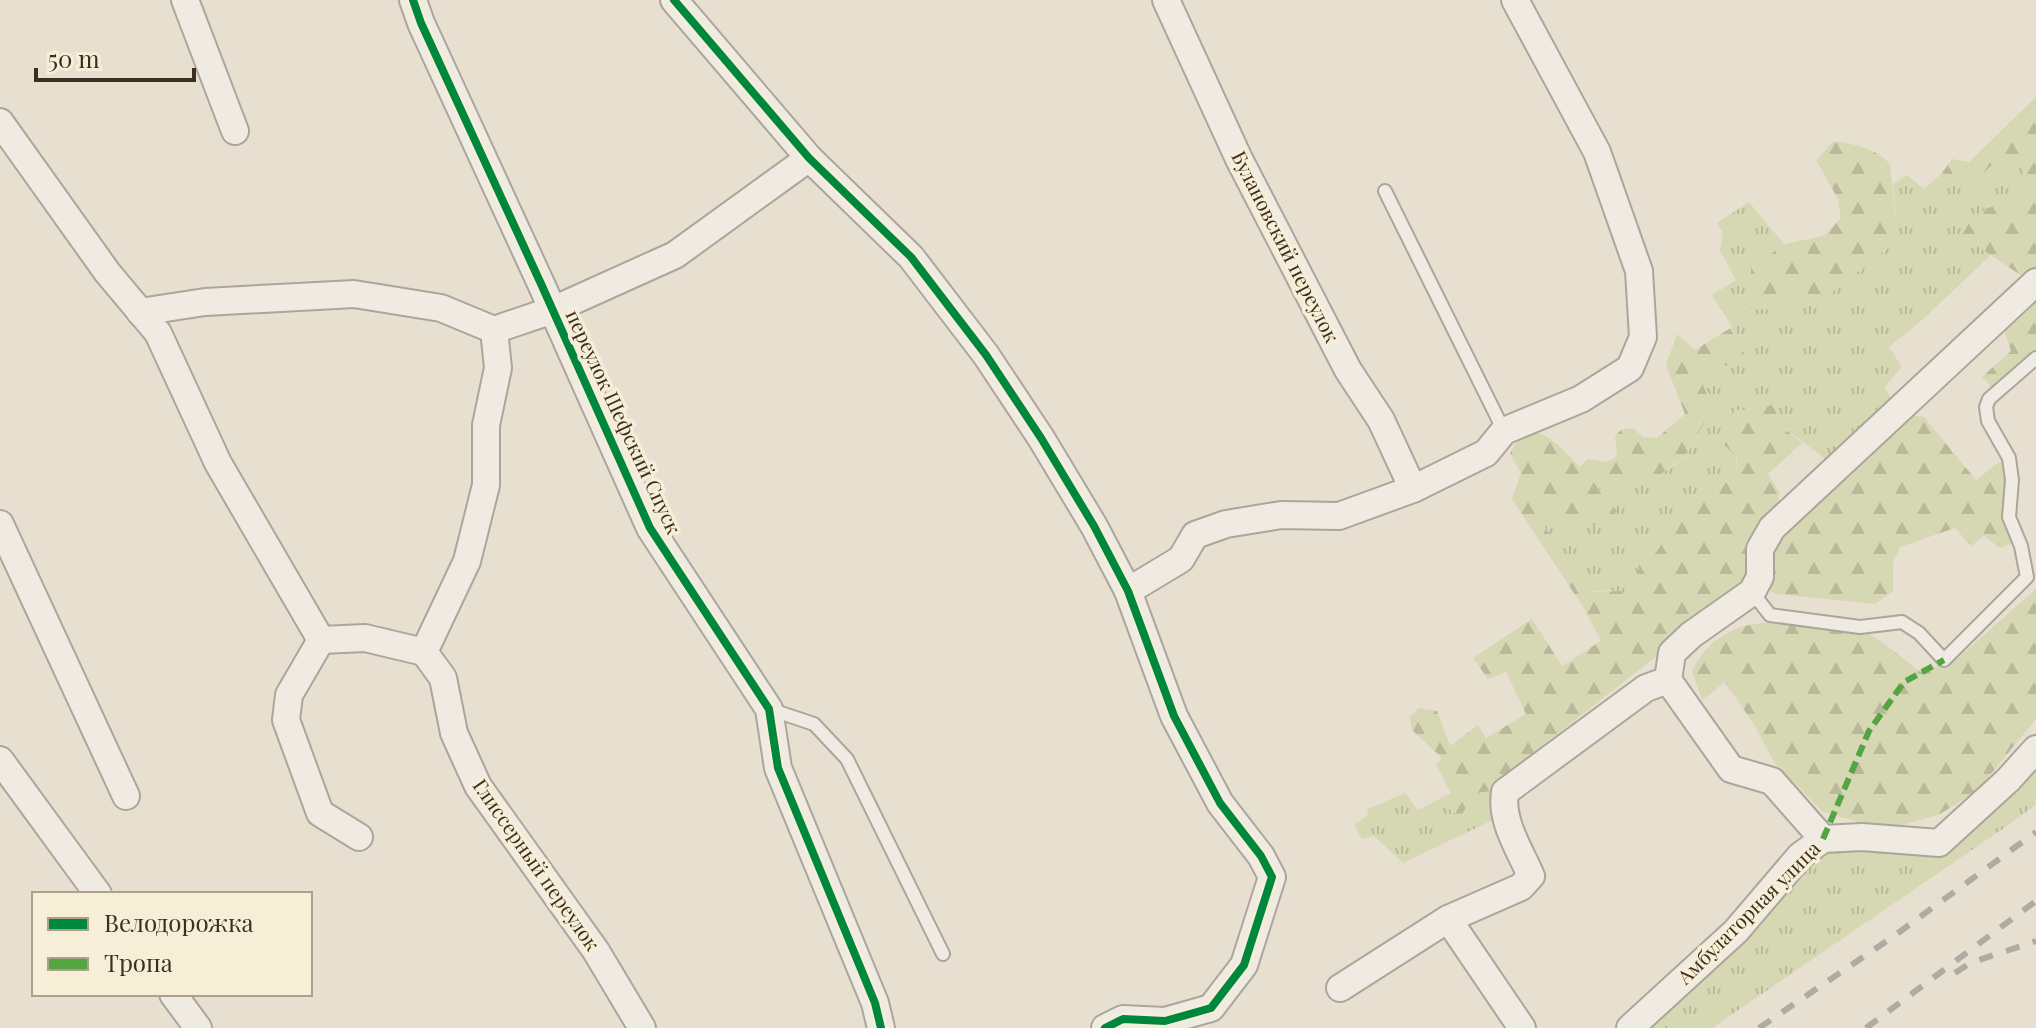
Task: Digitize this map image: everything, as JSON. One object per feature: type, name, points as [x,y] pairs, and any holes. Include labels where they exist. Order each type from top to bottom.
[{"type":"street","points":[[185,0],[235,131]]},
{"type":"street","name":"переулок Шефский Спуск","points":[[413,0],[650,528],[769,709],[778,768],[875,1003],[881,1028]]},
{"type":"street","points":[[676,0],[809,158],[911,257],[986,355],[1064,476],[1128,591],[1174,716],[1220,803],[1261,856],[1272,877],[1244,965],[1211,1008],[1165,1021],[1123,1019],[1105,1028]]},
{"type":"street","name":"Булановский переулок","points":[[1166,0],[1239,159],[1348,370],[1381,420],[1413,489]]},
{"type":"street","points":[[1128,591],[1181,559],[1195,535],[1226,524],[1281,515],[1339,516],[1413,489],[1486,453],[1504,431],[1581,399],[1630,368],[1643,337],[1639,271],[1597,152],[1515,0]]},
{"type":"street","points":[[0,122],[107,272],[158,333],[218,463],[321,640]]},
{"type":"street","points":[[140,312],[205,302],[354,294],[441,308],[494,330],[553,310],[675,255],[809,158]]},
{"type":"street","points":[[1823,839],[1772,781],[1731,769],[1668,680],[1672,653],[1691,635],[1752,592],[1760,577],[1760,549],[1772,528],[2036,282]]},
{"type":"street","points":[[321,640],[365,638],[424,652],[467,561],[486,485],[486,425],[498,368],[494,330]]},
{"type":"street","points":[[0,524],[126,796]]},
{"type":"street","points":[[321,640],[289,695],[286,720],[320,813],[359,837]]},
{"type":"street","name":"Глиссерный переулок","points":[[424,652],[443,678],[454,733],[478,786],[596,951],[642,1028]]},
{"type":"street","points":[[1340,988],[1448,919],[1521,887],[1531,876],[1507,822],[1503,804],[1505,792],[1646,688],[1668,680]]},
{"type":"street","name":"Амбулаторная улица","points":[[1630,1028],[1736,931],[1800,856],[1823,839],[1862,837],[1939,843],[2008,780],[2036,749]]},
{"type":"street","points":[[0,760],[97,892]]},
{"type":"street","points":[[1448,919],[1522,1028]]},
{"type":"street","points":[[174,996],[198,1028]]},
{"type":"lane","points":[[1385,191],[1504,431]]},
{"type":"lane","points":[[1752,592],[1770,615],[1860,627],[1902,622],[1919,633],[1944,660],[2027,577],[2021,546],[2009,517],[2012,480],[2009,458],[1988,421],[1986,407],[1989,399],[2036,358]]},
{"type":"lane","points":[[769,709],[814,724],[847,759],[943,954]]},
{"type":"green space","points":[[2036,97],[2036,268],[2025,278],[1962,236],[1979,213],[2001,204],[2020,202],[2026,186],[2022,158],[2001,159],[1974,184],[1942,173],[1952,159],[1969,162]]},
{"type":"green space","points":[[1833,142],[1864,148],[1880,155],[1890,165],[1898,240],[1822,300],[1794,296],[1777,310],[1751,309],[1751,269],[1784,244],[1824,236],[1841,218],[1838,199],[1816,160]]},
{"type":"green space","points":[[2011,155],[2022,158],[2026,186],[2020,202],[1963,235],[1991,255],[1889,347],[1902,367],[1884,387],[1895,405],[1832,464],[1779,424],[1756,411],[1735,410],[1736,473],[1716,489],[1699,485],[1687,516],[1671,526],[1650,559],[1640,563],[1631,598],[1611,590],[1586,592],[1540,519],[1552,509],[1587,527],[1590,478],[1648,484],[1686,456],[1707,418],[1708,396],[1698,373],[1718,364],[1736,366],[1746,359],[1732,327],[1712,295],[1736,280],[1720,251],[1723,232],[1717,223],[1749,202],[1784,244],[1751,269],[1794,296],[1822,300],[1898,240],[1893,184],[1907,175],[1924,189],[1942,173],[1974,184],[1992,163]]},
{"type":"green space","points":[[2036,291],[2036,349],[1994,389],[1982,377],[2011,351],[2002,324]]},
{"type":"green space","points":[[1732,327],[1746,358],[1736,367],[1718,364],[1698,373],[1708,397],[1707,418],[1686,455],[1648,484],[1591,479],[1617,511],[1605,522],[1587,527],[1552,510],[1540,519],[1586,592],[1621,591],[1631,598],[1640,562],[1656,552],[1677,520],[1687,516],[1699,485],[1706,484],[1716,489],[1736,473],[1737,457],[1716,437],[1735,410],[1756,411],[1774,404],[1779,424],[1802,443],[1768,474],[1779,491],[1778,508],[1754,531],[1745,545],[1751,567],[1745,587],[1496,782],[1493,791],[1475,793],[1462,814],[1453,813],[1441,798],[1451,793],[1436,765],[1442,758],[1412,730],[1410,717],[1419,708],[1437,711],[1450,746],[1478,725],[1486,738],[1526,714],[1506,672],[1488,679],[1473,658],[1532,619],[1562,666],[1601,641],[1585,610],[1512,499],[1521,473],[1510,454],[1522,430],[1547,437],[1580,467],[1587,459],[1607,462],[1617,456],[1615,436],[1621,430],[1633,428],[1643,437],[1657,438],[1685,414],[1666,365],[1677,334],[1695,350]]},
{"type":"green space","points":[[1913,415],[1924,417],[1976,480],[2002,460],[2013,514],[2014,543],[2000,548],[1984,536],[1971,546],[1955,528],[1900,547],[1893,563],[1893,591],[1875,604],[1776,594],[1763,587],[1767,550],[1903,419]]},
{"type":"green space","points":[[2036,589],[2036,719],[1977,791],[1940,814],[1893,828],[1867,825],[1822,811],[1774,762],[1755,726],[1725,682],[1702,700],[1692,671],[1715,641],[1729,632],[1744,626],[1778,622],[1859,629],[1882,642],[1921,672],[1958,658]]},
{"type":"green space","points":[[2036,749],[2036,805],[2004,828],[1712,1028],[1630,1028],[1823,839],[1940,843]]},
{"type":"green space","points":[[1493,791],[1499,817],[1403,863],[1374,836],[1362,839],[1354,825],[1367,816],[1368,809],[1405,793],[1418,810],[1441,798],[1453,813],[1475,793]]},
{"type":"railway","points":[[1759,1028],[1894,936],[2036,832]]},
{"type":"railway","points":[[1866,1028],[2036,901]]},
{"type":"railway","points":[[1955,973],[1970,963],[2036,941]]},
{"type":"marked path","points":[[1823,839],[1869,731],[1904,682],[1944,660]]},
{"type":"cycle path","points":[[413,0],[650,528],[769,709],[778,768],[875,1003],[881,1028]]},
{"type":"cycle path","points":[[674,0],[809,158],[911,257],[986,355],[1094,526],[1128,591],[1174,716],[1220,803],[1261,856],[1272,877],[1244,965],[1211,1008],[1165,1021],[1123,1019],[1105,1028]]}]
